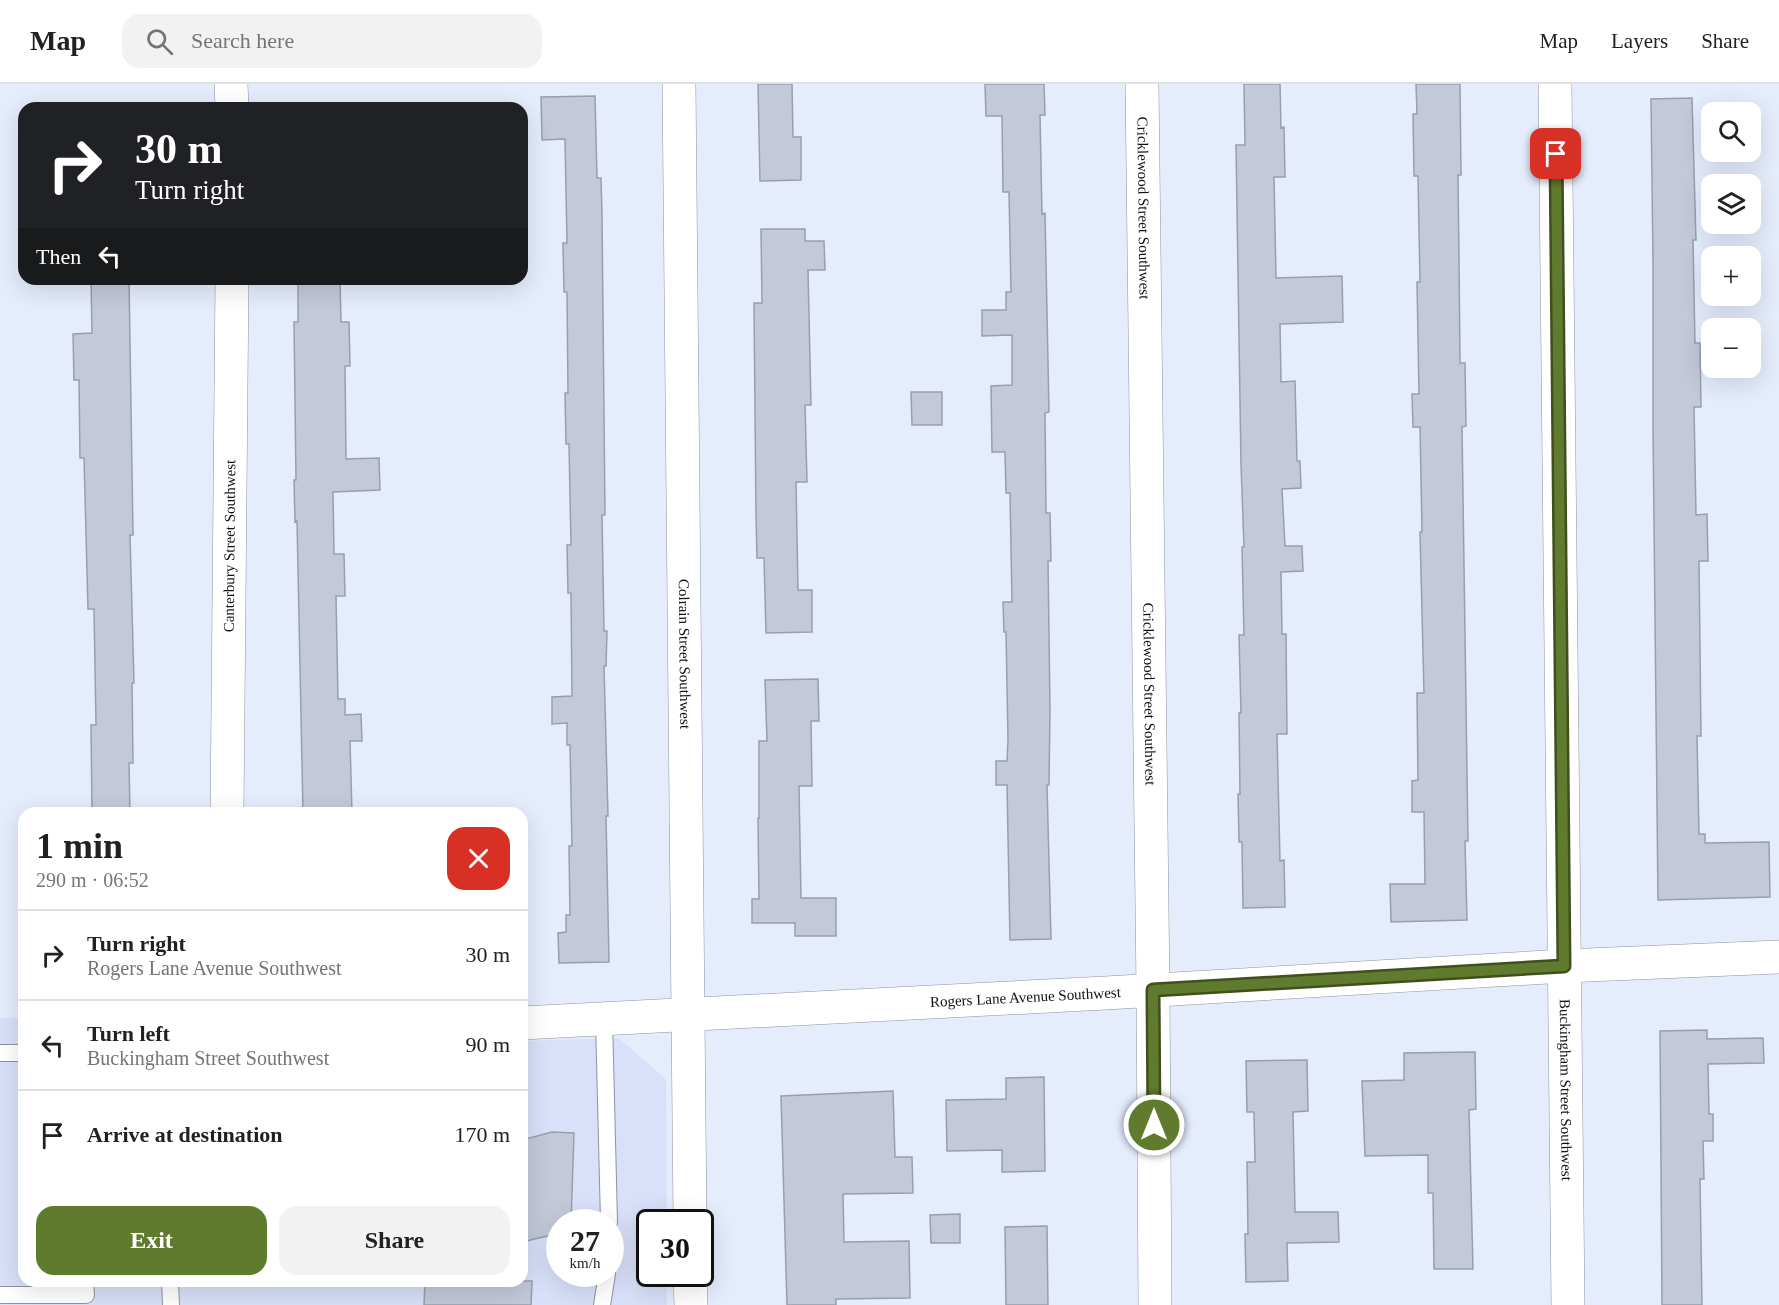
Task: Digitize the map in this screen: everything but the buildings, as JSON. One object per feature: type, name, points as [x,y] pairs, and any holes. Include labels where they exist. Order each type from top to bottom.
[{"type":"street","points":[[231,84],[232,102]]},
{"type":"street","name":"Colrain Street Southwest","points":[[679,84],[690,1209]]},
{"type":"street","name":"Cricklewood Street Southwest","points":[[1142,84],[1155,1305]]},
{"type":"street","name":"Buckingham Street Southwest","points":[[1555,84],[1568,1305]]},
{"type":"street","name":"Canterbury Street Southwest","points":[[227,807],[232,285]]},
{"type":"street","name":"Rogers Lane Avenue Southwest","points":[[528,1023],[1564,966],[1779,957]]},
{"type":"street","points":[[690,1287],[690,1305]]},
{"type":"lane","points":[[604,1019],[609,1209]]},
{"type":"lane","points":[[0,1053],[18,1053]]},
{"type":"lane","points":[[170,1287],[171,1305]]},
{"type":"lane","points":[[602,1305],[605,1287]]},
{"type":"lane","points":[[0,1295],[85,1294]]},
{"type":"shaded area","points":[[0,1018],[18,1018],[18,1287],[528,1287],[528,1041],[618,1038],[666,1079],[667,1209],[636,1209],[636,1287],[667,1287],[667,1305],[0,1305]]},
{"type":"route","points":[[1154,1125],[1153,990],[1564,966],[1556,154]]}]
